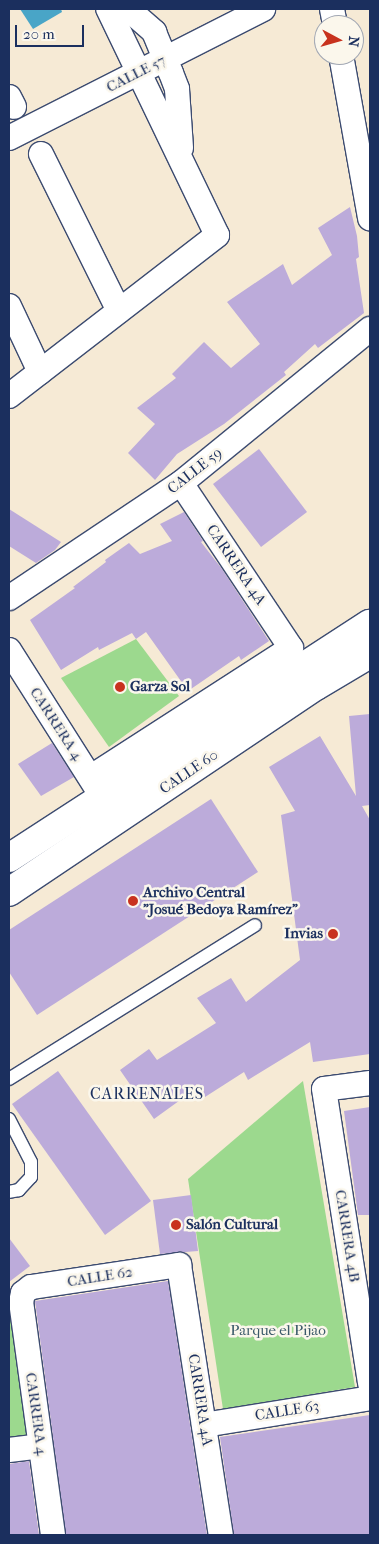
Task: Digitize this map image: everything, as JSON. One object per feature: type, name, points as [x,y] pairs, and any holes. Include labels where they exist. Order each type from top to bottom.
[{"type":"main road","name":"CALLE 60","points":[[9,858],[96,788],[304,667],[370,624]]},
{"type":"main road","name":"CALLE 60","points":[[9,892],[304,667],[370,654]]},
{"type":"street","points":[[9,396],[217,235],[108,9]]},
{"type":"street","points":[[128,9],[154,32],[177,89],[182,161]]},
{"type":"street","name":"CALLE 57","points":[[9,138],[166,60],[263,9]]},
{"type":"street","points":[[342,65],[370,218]]},
{"type":"street","points":[[40,154],[119,311]]},
{"type":"street","points":[[9,306],[40,372]]},
{"type":"street","name":"CALLE 59","points":[[9,598],[182,483],[370,329]]},
{"type":"street","name":"CARRERA 4A","points":[[182,483],[304,667]]},
{"type":"street","name":"CARRERA 4","points":[[9,650],[96,788]]},
{"type":"street","name":"CARRERA 4B","points":[[370,1083],[324,1089],[370,1383]]},
{"type":"street","name":"CARRERA 4A","points":[[179,1265],[221,1535]]},
{"type":"street","name":"CALLE 62","points":[[24,1293],[31,1288],[179,1265]]},
{"type":"street","name":"CARRERA 4","points":[[24,1293],[21,1302],[53,1535]]},
{"type":"street","name":"CALLE 63","points":[[204,1424],[370,1398]]},
{"type":"street","points":[[9,1450],[40,1446]]},
{"type":"lane","points":[[9,1079],[254,926]]},
{"type":"lane","points":[[9,1119],[31,1162],[31,1177],[19,1190],[9,1192]]},
{"type":"green space","name":"Garza Sol","points":[[136,639],[179,696],[109,747],[61,678]]},
{"type":"green space","name":"Parque el Pijao","points":[[303,1081],[355,1387],[223,1409],[188,1179]]},
{"type":"green space","points":[[15,1298],[33,1443],[9,1446],[9,1299]]},
{"type":"water","points":[[20,9],[61,9],[62,12],[33,29]]},
{"type":"building","points":[[350,207],[357,236],[359,257],[356,259],[364,313],[318,348],[315,344],[284,372],[286,375],[224,424],[177,454],[155,480],[128,453],[155,424],[137,408],[176,378],[172,374],[204,342],[231,368],[260,344],[227,302],[283,264],[292,285],[332,255],[318,228]]},
{"type":"building","points":[[259,449],[307,512],[261,547],[213,484]]},
{"type":"building","points":[[9,509],[61,542],[55,550],[36,563],[9,546]]},
{"type":"building","points":[[184,512],[203,541],[201,542],[222,569],[269,641],[241,660],[239,656],[188,691],[146,632],[136,639],[132,633],[99,650],[98,647],[61,670],[30,620],[75,588],[73,587],[106,562],[105,560],[129,543],[140,554],[172,541],[160,524]]},
{"type":"building","points":[[370,714],[370,805],[362,806],[370,820],[370,1054],[313,1062],[310,1042],[248,1080],[244,1072],[205,1097],[197,1084],[183,1098],[154,1119],[120,1070],[149,1049],[157,1060],[216,1023],[197,998],[231,978],[246,1002],[300,960],[281,815],[295,811],[269,767],[320,736],[356,796],[349,716]]},
{"type":"building","points":[[52,743],[74,777],[41,796],[18,764]]},
{"type":"building","name":"Archivo Central \"Josué Bedoya Ramírez\"","points":[[211,799],[258,872],[37,1015],[9,972],[9,930]]},
{"type":"building","points":[[58,1071],[151,1201],[105,1235],[12,1104]]},
{"type":"building","points":[[370,1107],[370,1215],[358,1215],[344,1111]]},
{"type":"building","name":"Salón Cultural","points":[[191,1195],[198,1251],[160,1254],[153,1200]]},
{"type":"building","points":[[9,1238],[30,1266],[9,1282]]},
{"type":"building","points":[[168,1281],[207,1535],[66,1535],[35,1301]]},
{"type":"building","points":[[370,1415],[370,1535],[234,1535],[220,1437]]},
{"type":"building","points":[[29,1461],[39,1535],[9,1535],[9,1464]]},
{"type":"place","name":"Garza Sol","points":[[120,687]]},
{"type":"place","name":"Archivo Central \"Josué Bedoya Ramírez\"","points":[[133,901]]},
{"type":"place","name":"Invias","points":[[333,934]]},
{"type":"place","name":"Salón Cultural","points":[[176,1225]]},
{"type":"district","name":"CARRENALES","points":[[147,1094]]}]
